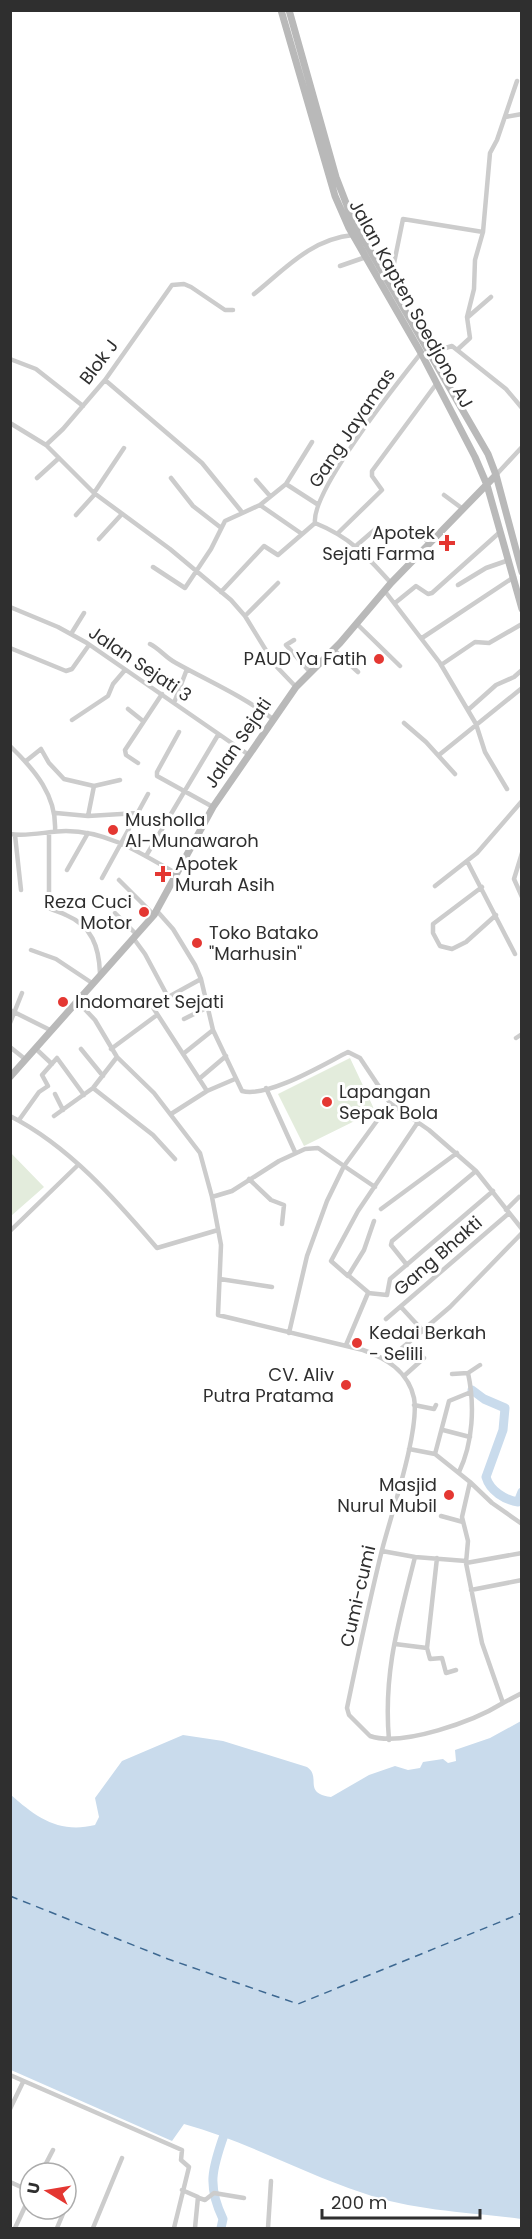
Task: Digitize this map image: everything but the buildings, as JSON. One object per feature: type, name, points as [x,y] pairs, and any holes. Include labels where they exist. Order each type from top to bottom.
[{"type":"main road","name":"Jalan Kapten Soedjono AJ","points":[[281,10],[321,137],[353,221],[390,283],[421,353],[487,485],[522,609]]},
{"type":"main road","name":"Jalan Kapten Soedjono AJ","points":[[289,10],[335,196],[366,257],[466,414],[496,475],[521,571]]},
{"type":"main road","name":"Jalan Sejati","points":[[10,1077],[100,973],[156,913],[213,807],[296,687],[333,650],[391,582],[496,475]]},
{"type":"street","points":[[457,350],[470,338],[467,317],[474,288],[475,260],[483,232],[490,153],[517,81]]},
{"type":"street","points":[[505,117],[522,114]]},
{"type":"street","points":[[390,283],[403,219],[483,232]]},
{"type":"street","points":[[254,294],[308,249],[334,237],[353,235]]},
{"type":"street","points":[[340,266],[366,257]]},
{"type":"street","name":"Blok J","points":[[46,445],[105,380],[166,290],[172,285],[184,284],[225,310],[233,310]]},
{"type":"street","points":[[467,317],[491,297]]},
{"type":"street","points":[[429,353],[447,346],[457,350],[506,390],[522,408]]},
{"type":"street","name":"Gang Jayamas","points":[[315,523],[317,504],[360,433],[421,353]]},
{"type":"street","points":[[10,359],[36,369],[82,406]]},
{"type":"street","points":[[105,380],[202,463],[241,511]]},
{"type":"street","points":[[339,532],[382,490],[372,476],[372,471],[437,383]]},
{"type":"street","points":[[10,423],[46,445],[94,493],[170,549],[221,592],[245,616],[274,665],[296,687]]},
{"type":"street","points":[[153,567],[183,588],[196,572],[225,521],[241,511],[260,505],[286,484],[312,442]]},
{"type":"street","points":[[496,475],[522,447]]},
{"type":"street","points":[[76,515],[94,493],[124,448]]},
{"type":"street","points":[[37,478],[59,458]]},
{"type":"street","points":[[171,478],[193,506],[220,527]]},
{"type":"street","points":[[256,480],[270,496]]},
{"type":"street","points":[[286,484],[317,504]]},
{"type":"street","points":[[444,495],[463,509]]},
{"type":"street","points":[[260,505],[302,534]]},
{"type":"street","points":[[99,538],[121,515]]},
{"type":"street","points":[[221,592],[264,546],[278,555],[315,523],[339,532],[357,545],[391,582]]},
{"type":"street","points":[[357,545],[379,526]]},
{"type":"street","points":[[415,529],[429,543]]},
{"type":"street","points":[[395,603],[416,586],[428,594],[432,593],[501,532]]},
{"type":"street","points":[[458,585],[486,568],[509,560]]},
{"type":"street","points":[[422,638],[514,577]]},
{"type":"street","points":[[245,616],[278,583]]},
{"type":"street","points":[[384,590],[441,665],[476,724],[485,752],[507,789]]},
{"type":"street","name":"Jalan Sejati 3","points":[[10,607],[71,634],[89,645],[249,755]]},
{"type":"street","points":[[71,634],[84,613]]},
{"type":"street","points":[[356,623],[400,666]]},
{"type":"street","points":[[441,665],[475,642],[489,643],[522,624]]},
{"type":"street","points":[[294,640],[286,645],[310,672]]},
{"type":"street","points":[[150,644],[187,669],[236,693],[273,719]]},
{"type":"street","points":[[10,648],[66,671],[72,669],[89,645]]},
{"type":"street","points":[[333,650],[358,672]]},
{"type":"street","points":[[174,703],[187,669]]},
{"type":"street","points":[[72,720],[108,696],[113,684],[125,670]]},
{"type":"street","points":[[468,710],[496,685],[514,677],[522,670]]},
{"type":"street","points":[[440,755],[522,688]]},
{"type":"street","points":[[138,764],[125,752],[162,694]]},
{"type":"street","points":[[128,709],[144,721]]},
{"type":"street","points":[[404,723],[440,755],[455,774]]},
{"type":"street","points":[[179,732],[156,773],[158,777],[213,807]]},
{"type":"street","points":[[146,856],[218,735]]},
{"type":"street","points":[[10,746],[26,761],[41,781],[56,813],[52,832],[49,908],[69,916],[88,930],[99,952],[100,973]]},
{"type":"street","points":[[26,761],[41,749],[49,763],[64,779],[94,786],[120,780]]},
{"type":"street","points":[[88,816],[94,786]]},
{"type":"street","points":[[102,878],[148,794]]},
{"type":"street","points":[[435,886],[467,861],[521,803]]},
{"type":"street","points":[[56,813],[88,816],[138,813]]},
{"type":"street","points":[[21,890],[13,834],[52,832],[106,836],[177,874]]},
{"type":"street","points":[[67,870],[87,833]]},
{"type":"street","points":[[522,853],[513,879],[522,897]]},
{"type":"street","points":[[467,861],[482,886],[515,954]]},
{"type":"street","points":[[119,880],[156,913],[187,950],[201,979],[213,1030],[242,1091],[266,1088],[351,1052],[360,1058],[390,1103],[418,1122],[476,1171],[522,1231],[423,1332],[388,1360]]},
{"type":"street","points":[[482,886],[433,924],[433,933],[440,946],[452,950],[466,942],[496,915]]},
{"type":"street","points":[[116,913],[135,937],[168,997]]},
{"type":"street","points":[[31,950],[56,959],[92,983]]},
{"type":"street","points":[[201,979],[152,1005],[207,1091]]},
{"type":"street","points":[[10,1023],[16,1013],[22,993]]},
{"type":"street","name":"Cumi-cumi","points":[[77,1001],[95,1020],[117,1057],[171,1114],[204,1161],[218,1230],[220,1279],[217,1312],[219,1316],[345,1346],[388,1360],[404,1376],[413,1395],[409,1449],[382,1551],[347,1711],[370,1736],[389,1740]]},
{"type":"street","points":[[184,1019],[208,1007]]},
{"type":"street","points":[[10,1010],[52,1031]]},
{"type":"street","points":[[111,1049],[157,1015]]},
{"type":"street","points":[[183,1054],[202,1036],[213,1030]]},
{"type":"street","points":[[516,1038],[522,1034]]},
{"type":"street","points":[[10,1047],[25,1059]]},
{"type":"street","points":[[35,1048],[52,1064]]},
{"type":"street","points":[[81,1049],[103,1076]]},
{"type":"street","points":[[199,1079],[226,1056]]},
{"type":"street","points":[[54,1116],[93,1088],[117,1057]]},
{"type":"street","points":[[19,1120],[39,1092],[48,1086],[42,1075],[59,1058],[84,1095]]},
{"type":"street","points":[[171,1114],[207,1091],[235,1079]]},
{"type":"street","points":[[93,1088],[153,1135],[175,1159]]},
{"type":"street","points":[[266,1088],[295,1152]]},
{"type":"street","points":[[55,1094],[63,1110]]},
{"type":"street","points":[[289,1333],[308,1256],[327,1201],[344,1166],[390,1103]]},
{"type":"street","points":[[10,1116],[49,1140],[111,1195],[157,1248],[218,1230]]},
{"type":"street","points":[[418,1122],[358,1211],[331,1261],[369,1293],[387,1295],[388,1280],[493,1191]]},
{"type":"street","points":[[212,1197],[232,1191],[295,1152],[318,1148],[375,1187]]},
{"type":"street","points":[[381,1209],[457,1153]]},
{"type":"street","points":[[10,1231],[77,1166]]},
{"type":"street","points":[[407,1265],[391,1242],[476,1171]]},
{"type":"street","points":[[249,1179],[271,1200],[284,1205],[282,1224]]},
{"type":"street","name":"Gang Bhakti","points":[[386,1319],[507,1212],[519,1197]]},
{"type":"street","points":[[349,1276],[363,1250],[374,1221]]},
{"type":"street","points":[[220,1279],[272,1287]]},
{"type":"street","points":[[345,1346],[369,1293]]},
{"type":"street","points":[[401,1307],[423,1332]]},
{"type":"street","points":[[404,1376],[424,1358]]},
{"type":"street","points":[[452,1374],[468,1373],[480,1365]]},
{"type":"street","points":[[459,1472],[470,1437],[471,1392],[468,1373]]},
{"type":"street","points":[[435,1454],[449,1401],[471,1392]]},
{"type":"street","points":[[414,1405],[434,1409],[436,1405]]},
{"type":"street","points":[[443,1430],[470,1437]]},
{"type":"street","points":[[409,1449],[435,1454],[459,1472],[492,1503],[520,1520]]},
{"type":"street","points":[[470,1482],[463,1513],[468,1541],[466,1562],[482,1643],[503,1703]]},
{"type":"street","points":[[441,1516],[463,1522]]},
{"type":"street","points":[[382,1551],[466,1562],[522,1553]]},
{"type":"street","points":[[415,1557],[386,1691],[389,1740],[450,1726],[522,1693]]},
{"type":"street","points":[[437,1558],[427,1648],[430,1659],[441,1658],[446,1674],[456,1670]]},
{"type":"street","points":[[471,1590],[522,1580]]},
{"type":"street","points":[[395,1644],[427,1648]]},
{"type":"street","points":[[10,2075],[182,2150],[181,2160],[188,2165],[189,2169],[174,2229]]},
{"type":"street","points":[[10,2109],[23,2082]]},
{"type":"street","points":[[47,2161],[53,2150]]},
{"type":"street","points":[[93,2229],[122,2158]]},
{"type":"street","points":[[268,2229],[271,2181]]},
{"type":"street","points":[[182,2190],[205,2200],[211,2194],[244,2198]]},
{"type":"street","points":[[195,2229],[199,2198]]},
{"type":"green space","name":"Lapangan Sepak Bola","points":[[350,1058],[375,1111],[304,1146],[278,1094]]},
{"type":"green space","points":[[10,1152],[44,1187],[11,1216],[10,1216]]},
{"type":"water","points":[[521,1721],[521,2219],[442,2210],[382,2199],[340,2185],[230,2139],[184,2124],[172,2141],[11,2070],[11,1795],[49,1822],[70,1827],[95,1825],[99,1817],[95,1798],[122,1761],[183,1735],[223,1741],[307,1767],[313,1775],[317,1792],[331,1797],[369,1775],[395,1766],[408,1770],[420,1768],[423,1762],[443,1759],[448,1763],[456,1761],[455,1750],[490,1738]]},
{"type":"waterway","points":[[472,1390],[484,1399],[505,1408],[503,1430],[486,1477],[488,1482],[499,1494],[513,1501],[518,1502],[522,1492]]},
{"type":"waterway","points":[[221,2228],[223,2219],[215,2197],[213,2177],[224,2135]]},
{"type":"ferry route","points":[[10,1896],[168,1959],[298,2004],[522,1913]]},
{"type":"place","name":"Apotek Sejati Farma","points":[[447,543]]},
{"type":"place","name":"PAUD Ya Fatih","points":[[379,659]]},
{"type":"place","name":"Musholla Al-Munawaroh","points":[[113,830]]},
{"type":"place","name":"Apotek Murah Asih","points":[[163,874]]},
{"type":"place","name":"Reza Cuci Motor","points":[[144,912]]},
{"type":"place","name":"Toko Batako \"Marhusin\"","points":[[197,943]]},
{"type":"place","name":"Indomaret Sejati","points":[[63,1002]]},
{"type":"place","name":"Lapangan Sepak Bola","points":[[327,1102]]},
{"type":"place","name":"Kedai Berkah - Selili","points":[[357,1343]]},
{"type":"place","name":"CV. Aliv Putra Pratama","points":[[346,1385]]},
{"type":"place","name":"Masjid Nurul Mubil","points":[[449,1495]]}]
